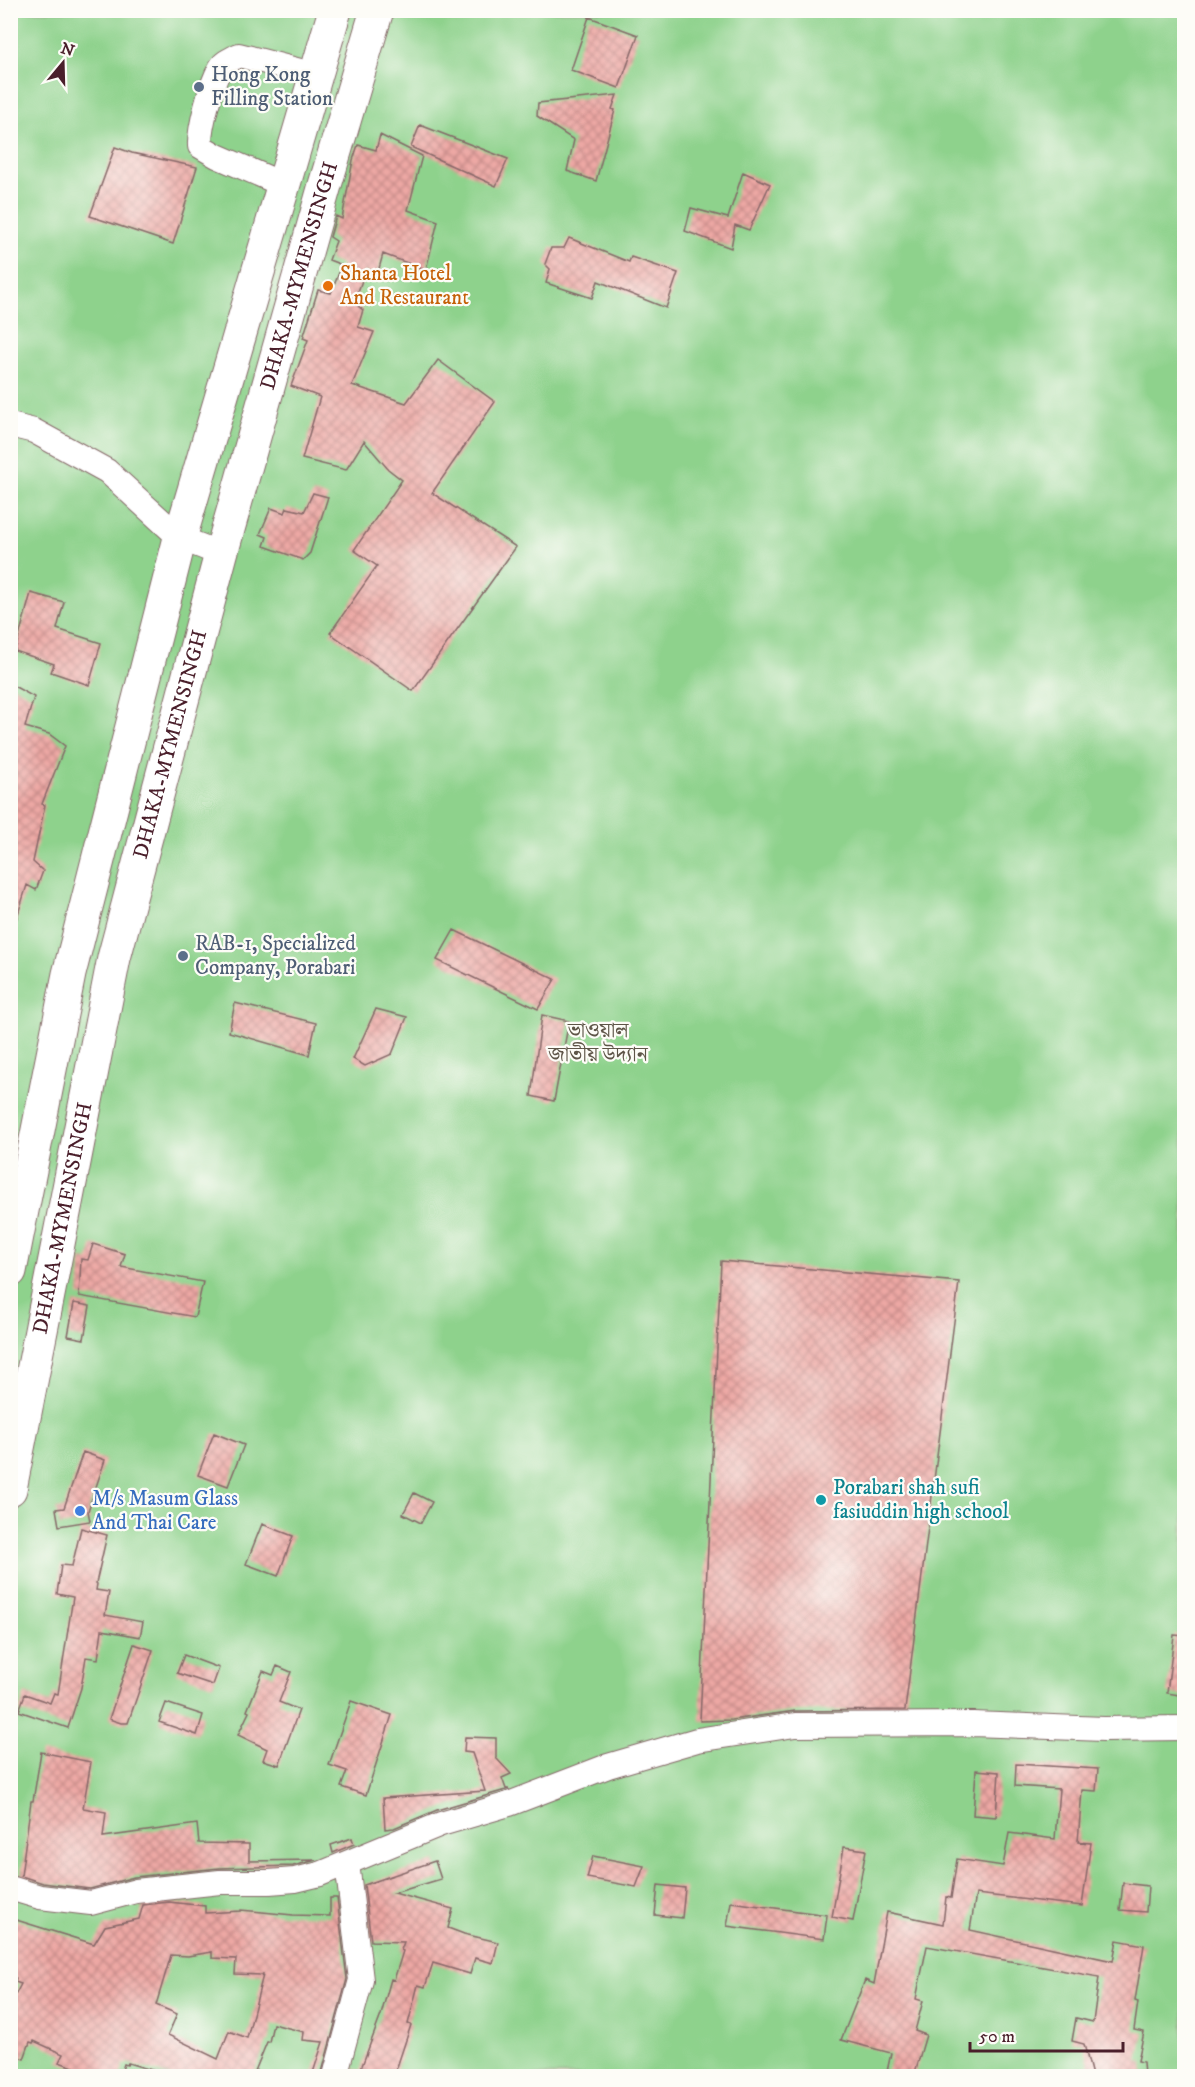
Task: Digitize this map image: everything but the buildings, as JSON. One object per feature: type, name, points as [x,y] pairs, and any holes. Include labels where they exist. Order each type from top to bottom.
[{"type":"highway","name":"DHAKA-MYMENSINGH","points":[[10,1271],[69,974],[180,538],[335,10]]},
{"type":"highway","name":"DHAKA-MYMENSINGH","points":[[10,1489],[114,958],[220,554],[377,10]]},
{"type":"street","points":[[284,185],[217,156],[200,146],[200,136],[207,108],[220,67],[239,56],[316,75]]},
{"type":"street","points":[[10,425],[34,431],[107,471],[180,538],[220,554]]},
{"type":"street","points":[[10,1888],[40,1897],[91,1903],[147,1889],[220,1882],[295,1880],[320,1874],[441,1824],[509,1804],[608,1767],[697,1740],[795,1725],[973,1724],[1104,1729],[1185,1728]]},
{"type":"street","points":[[335,2076],[361,1980],[347,1863]]},
{"type":"green space","name":"ভাওয়াল জাতীয় উদ্যান","points":[[11,11],[1184,11],[1184,2076],[11,2076]]},
{"type":"place","name":"Hong Kong Filling Station","points":[[199,87]]},
{"type":"place","name":"Shanta Hotel And Restaurant","points":[[328,286]]},
{"type":"place","name":"RAB-1, Specialized Company, Porabari","points":[[183,956]]},
{"type":"place","name":"Porabari shah sufi fasiuddin high school","points":[[821,1500]]},
{"type":"place","name":"M/s Masum Glass And Thai Care","points":[[80,1511]]}]
